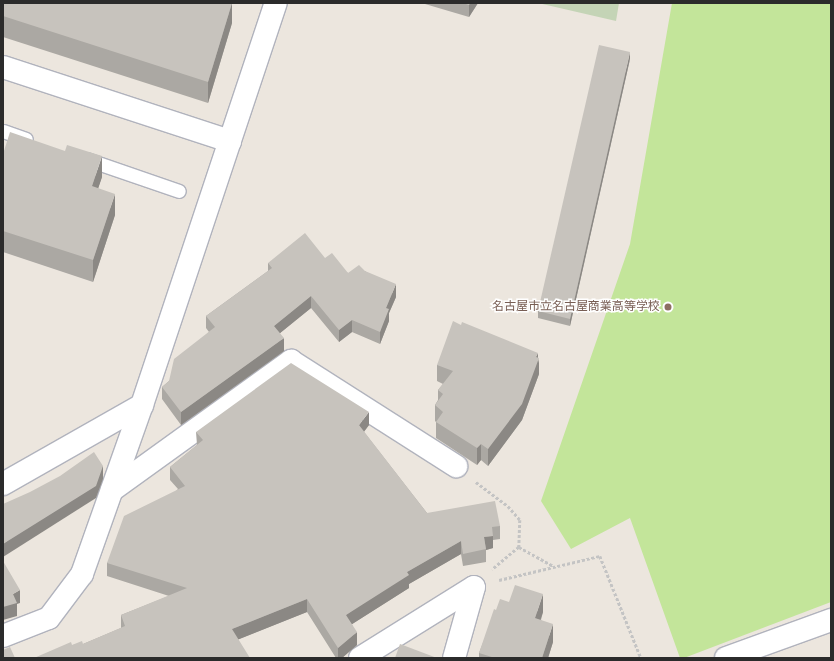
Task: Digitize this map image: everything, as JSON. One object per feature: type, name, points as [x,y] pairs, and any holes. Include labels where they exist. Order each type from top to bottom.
[{"type":"street","points":[[3,636],[49,618],[82,574],[142,405],[276,3]]},
{"type":"street","points":[[3,67],[230,141]]},
{"type":"street","points":[[112,490],[291,361],[456,466]]},
{"type":"street","points":[[3,484],[142,405]]},
{"type":"street","points":[[360,658],[474,586]]},
{"type":"street","points":[[454,658],[474,586]]},
{"type":"street","points":[[726,658],[831,620]]},
{"type":"lane","points":[[3,131],[40,143]]},
{"type":"lane","points":[[76,156],[179,191]]},
{"type":"path","points":[[456,466],[508,506],[520,520],[519,547],[474,586]]},
{"type":"path","points":[[519,547],[554,567]]},
{"type":"path","points":[[474,586],[600,556],[641,658]]},
{"type":"green space","points":[[538,3],[619,3],[616,21]]},
{"type":"green space","name":"名古屋市立名古屋商業高等学校","points":[[672,3],[831,3],[831,602],[684,658],[680,658],[630,518],[571,549],[541,501],[630,244]]},
{"type":"building","points":[[3,3],[232,3],[208,82],[3,16]]},
{"type":"building","points":[[599,45],[630,52],[570,319],[538,311]]},
{"type":"building","points":[[10,132],[65,151],[67,145],[102,156],[92,186],[115,194],[93,260],[3,231],[3,154]]},
{"type":"building","points":[[305,233],[325,258],[332,253],[348,273],[359,265],[365,271],[396,284],[386,308],[389,309],[380,332],[352,320],[339,330],[311,296],[274,326],[284,338],[181,412],[162,387],[169,381],[174,359],[215,327],[206,316],[272,268],[268,263]]},
{"type":"building","points":[[453,321],[461,325],[462,322],[538,353],[536,357],[539,358],[522,404],[488,449],[481,444],[477,448],[436,422],[443,412],[435,405],[443,394],[438,390],[453,371],[437,365]]},
{"type":"building","points":[[291,363],[369,412],[359,425],[427,513],[495,501],[500,526],[492,527],[493,536],[484,537],[486,549],[463,554],[461,541],[407,572],[409,575],[346,615],[357,632],[338,648],[307,599],[232,629],[250,658],[34,658],[71,642],[72,645],[82,641],[83,644],[125,626],[121,615],[187,588],[107,563],[124,516],[185,486],[170,467],[203,440],[196,432]]},
{"type":"building","points":[[94,452],[103,466],[96,486],[3,544],[3,504],[60,476]]},
{"type":"building","points":[[3,561],[20,590],[13,594],[17,603],[3,607]]},
{"type":"building","points":[[515,585],[543,594],[535,618],[553,624],[542,658],[495,658],[479,653],[494,609],[496,610],[500,599],[509,602]]},
{"type":"building","points":[[400,644],[437,658],[395,658]]},
{"type":"building","points":[[10,647],[15,658],[3,658],[3,650]]},
{"type":"place","name":"名古屋市立名古屋商業高等学校","points":[[668,307]]}]
